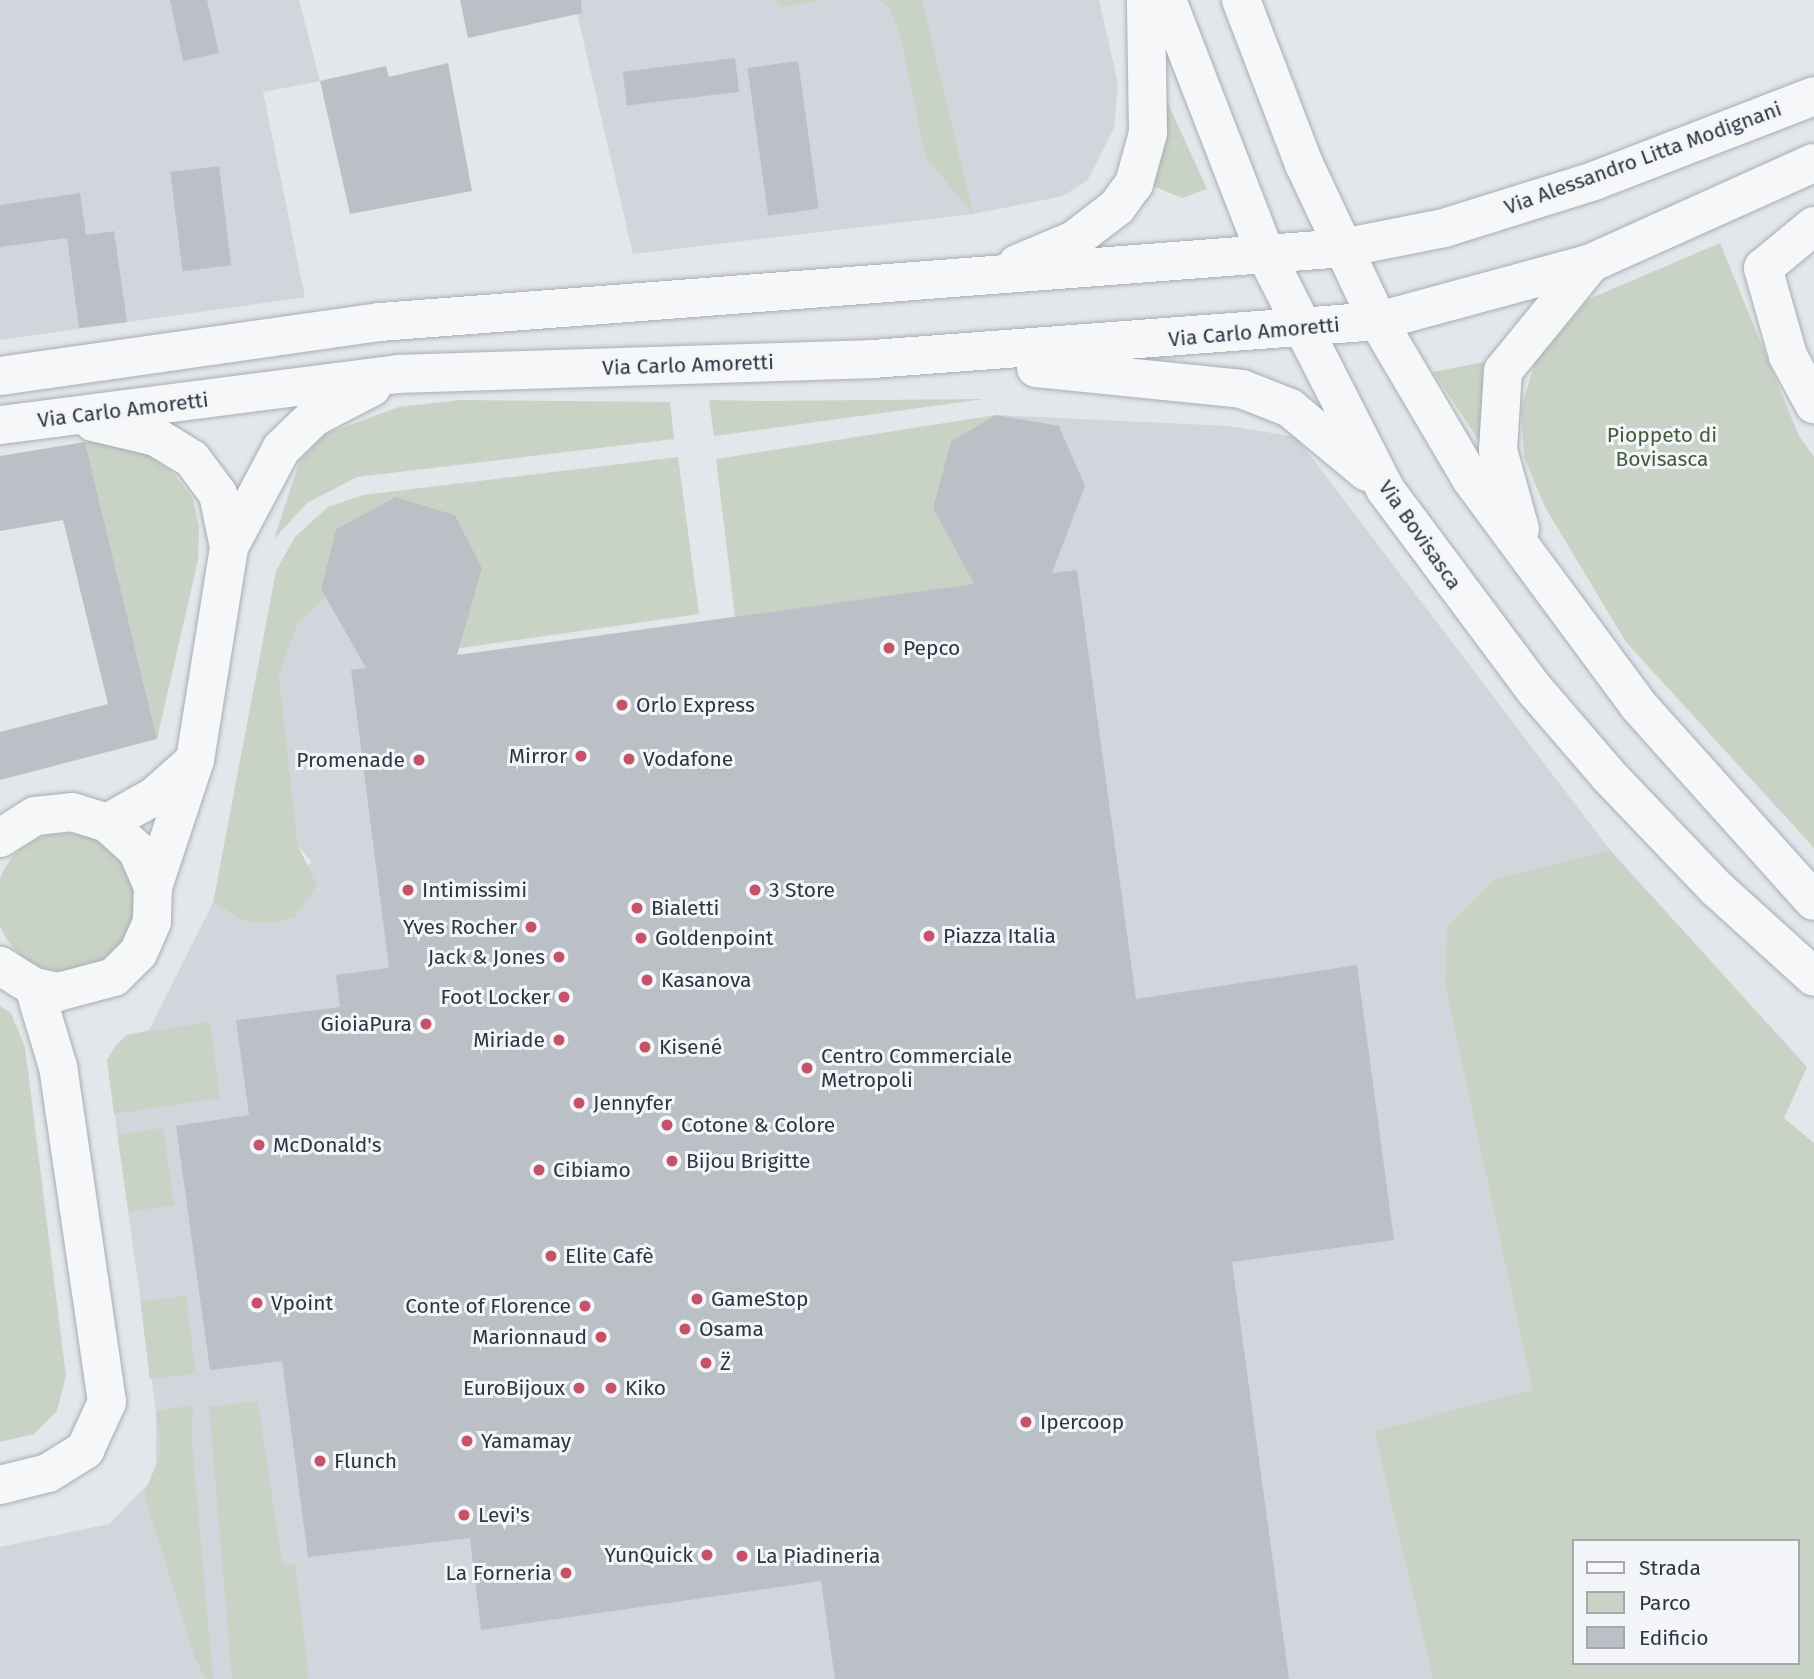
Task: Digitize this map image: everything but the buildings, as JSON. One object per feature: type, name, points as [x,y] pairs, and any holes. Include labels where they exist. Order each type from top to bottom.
[{"type":"street","points":[[989,276],[1074,240],[1117,207],[1134,184],[1148,133],[1146,0]]},
{"type":"street","name":"Via Bovisasca","points":[[1167,0],[1266,255],[1385,489],[1535,690],[1616,785],[1716,888],[1814,977]]},
{"type":"street","points":[[1241,0],[1343,248],[1378,321],[1471,479],[1536,574],[1683,758],[1814,901]]},
{"type":"street","name":"Via Alessandro Litta Modignani","points":[[1266,255],[1343,248],[1444,228],[1594,181],[1814,96]]},
{"type":"street","points":[[1378,321],[1591,263],[1814,163]]},
{"type":"street","points":[[1814,226],[1763,268],[1788,356],[1814,404]]},
{"type":"street","points":[[0,376],[380,322],[1266,255]]},
{"type":"street","points":[[1536,574],[1501,470],[1500,384],[1508,358],[1591,263]]},
{"type":"street","name":"Via Carlo Amoretti","points":[[0,425],[399,374],[873,359],[1378,321]]},
{"type":"street","points":[[873,359],[1125,374],[1242,389],[1290,408],[1385,489]]},
{"type":"street","points":[[0,966],[34,987],[82,990],[114,977],[138,953],[152,922],[153,887],[195,760],[229,547],[281,449],[314,417],[399,374]]},
{"type":"street","points":[[70,417],[156,437],[192,459],[218,494],[229,547]]},
{"type":"street","points":[[107,823],[155,796],[195,760]]},
{"type":"street","points":[[0,838],[34,816],[72,812],[107,823],[137,850],[153,887]]},
{"type":"street","points":[[0,1485],[48,1473],[85,1450],[107,1402],[58,1066],[34,987]]},
{"type":"street","points":[[58,1066],[82,990]]},
{"type":"shaded area","points":[[0,0],[299,0],[320,81],[263,92],[305,297],[0,340]]},
{"type":"shaded area","points":[[574,0],[1099,0],[1118,84],[1114,128],[1087,181],[1063,196],[973,214],[633,254]]},
{"type":"shaded area","name":"Centro Commerciale Metropoli","points":[[996,415],[1229,426],[1296,437],[1610,850],[1494,879],[1447,926],[1445,985],[1532,1391],[1374,1431],[1433,1679],[0,1679],[0,1547],[109,1524],[156,1476],[156,1411],[107,1060],[127,1035],[149,1030],[213,903],[246,922],[312,862],[298,846],[279,675],[298,623],[326,597],[321,589],[336,529],[395,497],[455,515],[482,568],[454,656],[977,584],[933,508],[951,441]]},
{"type":"green space","points":[[772,0],[824,0],[783,7]]},
{"type":"green space","points":[[878,0],[922,0],[973,214],[926,158],[899,31],[888,6]]},
{"type":"green space","points":[[1166,99],[1207,189],[1182,198],[1141,181]]},
{"type":"green space","name":"Pioppeto di Bovisasca","points":[[1720,243],[1799,436],[1814,457],[1814,848],[1626,642],[1545,507],[1524,457],[1521,409],[1535,362],[1589,299]]},
{"type":"green space","points":[[1489,361],[1480,442],[1433,372]]},
{"type":"green space","points":[[984,399],[714,436],[709,400],[761,401]]},
{"type":"green space","points":[[461,400],[670,402],[674,439],[357,477],[307,503],[274,539],[300,460],[325,434],[399,407]]},
{"type":"green space","points":[[996,415],[951,441],[933,508],[978,584],[735,617],[716,459]]},
{"type":"green space","points":[[111,440],[143,451],[172,472],[192,497],[199,527],[198,560],[157,739],[85,442]]},
{"type":"green space","points":[[678,457],[699,614],[453,649],[482,568],[455,515],[396,497],[336,529],[321,589],[326,597],[298,623],[279,675],[298,846],[317,885],[295,917],[272,923],[246,922],[213,903],[276,571],[295,537],[328,507],[363,495]]},
{"type":"green space","points":[[51,834],[79,834],[104,844],[123,863],[133,888],[133,916],[123,941],[104,960],[79,970],[51,970],[26,960],[7,941],[-1,922],[-1,882],[7,863],[26,844]]},
{"type":"green space","points":[[1610,850],[1807,1067],[1784,1118],[1814,1143],[1814,1679],[1433,1679],[1374,1431],[1532,1390],[1445,985],[1447,926],[1494,879]]},
{"type":"green space","points":[[0,1006],[11,1013],[25,1047],[66,1376],[57,1411],[34,1434],[0,1442]]},
{"type":"green space","points":[[210,1022],[220,1098],[114,1114],[107,1060],[116,1045],[127,1035]]},
{"type":"green space","points":[[163,1128],[174,1205],[128,1212],[117,1134]]},
{"type":"green space","points":[[186,1296],[196,1373],[150,1379],[140,1302]]},
{"type":"green space","points":[[258,1401],[282,1564],[295,1564],[309,1679],[232,1679],[209,1407]]},
{"type":"green space","points":[[193,1405],[192,1443],[213,1679],[206,1679],[195,1658],[144,1494],[161,1453],[156,1411]]},
{"type":"place","name":"Pepco","points":[[889,648]]},
{"type":"place","name":"Orlo Express","points":[[622,705]]},
{"type":"place","name":"Mirror","points":[[581,756]]},
{"type":"place","name":"Vodafone","points":[[629,759]]},
{"type":"place","name":"Promenade","points":[[419,760]]},
{"type":"place","name":"Intimissimi","points":[[408,890]]},
{"type":"place","name":"3 Store","points":[[755,890]]},
{"type":"place","name":"Bialetti","points":[[637,908]]},
{"type":"place","name":"Yves Rocher","points":[[531,927]]},
{"type":"place","name":"Piazza Italia","points":[[929,936]]},
{"type":"place","name":"Goldenpoint","points":[[641,938]]},
{"type":"place","name":"Jack & Jones","points":[[559,957]]},
{"type":"place","name":"Kasanova","points":[[647,980]]},
{"type":"place","name":"Foot Locker","points":[[564,997]]},
{"type":"place","name":"GioiaPura","points":[[426,1024]]},
{"type":"place","name":"Miriade","points":[[559,1040]]},
{"type":"place","name":"Kisené","points":[[645,1047]]},
{"type":"place","name":"Centro Commerciale Metropoli","points":[[807,1068]]},
{"type":"place","name":"Jennyfer","points":[[579,1103]]},
{"type":"place","name":"Cotone & Colore","points":[[667,1125]]},
{"type":"place","name":"McDonald's","points":[[259,1145]]},
{"type":"place","name":"Bijou Brigitte","points":[[672,1161]]},
{"type":"place","name":"Cibiamo","points":[[539,1170]]},
{"type":"place","name":"Elite Cafè","points":[[551,1256]]},
{"type":"place","name":"GameStop","points":[[697,1299]]},
{"type":"place","name":"Vpoint","points":[[257,1303]]},
{"type":"place","name":"Conte of Florence","points":[[585,1306]]},
{"type":"place","name":"Osama","points":[[685,1329]]},
{"type":"place","name":"Marionnaud","points":[[601,1337]]},
{"type":"place","name":"Z̈","points":[[706,1363]]},
{"type":"place","name":"EuroBijoux","points":[[579,1388]]},
{"type":"place","name":"Kiko","points":[[611,1388]]},
{"type":"place","name":"Ipercoop","points":[[1026,1422]]},
{"type":"place","name":"Yamamay","points":[[467,1441]]},
{"type":"place","name":"Flunch","points":[[320,1461]]},
{"type":"place","name":"Levi's","points":[[464,1515]]},
{"type":"place","name":"YunQuick","points":[[707,1555]]},
{"type":"place","name":"La Piadineria","points":[[742,1556]]},
{"type":"place","name":"La Forneria","points":[[566,1573]]}]
